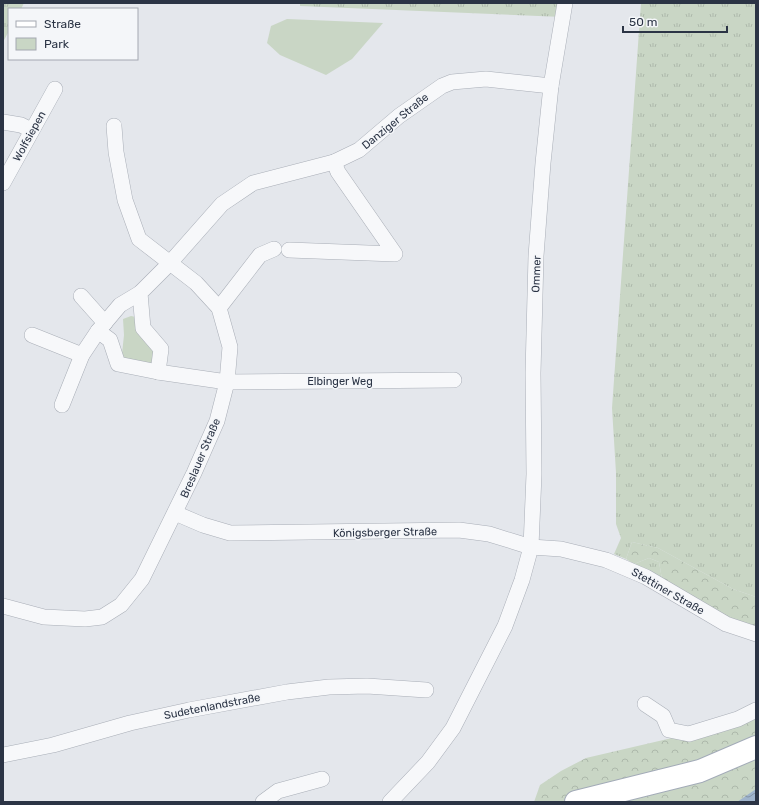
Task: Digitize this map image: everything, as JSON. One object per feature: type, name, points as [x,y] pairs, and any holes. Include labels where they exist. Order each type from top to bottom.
[{"type":"main road","points":[[576,802],[700,771],[756,747]]},
{"type":"street","name":"Ommer","points":[[531,547],[534,474],[533,373],[536,256],[543,163],[551,86],[564,3]]},
{"type":"street","name":"Danziger Straße","points":[[62,406],[82,355],[120,305],[140,293],[169,264],[222,204],[253,183],[334,162],[359,150],[416,103],[432,92],[452,82],[486,79],[551,86]]},
{"type":"street","name":"Wolfsiepen","points":[[3,183],[55,89]]},
{"type":"street","points":[[3,122],[31,130]]},
{"type":"street","name":"Breslauer Straße","points":[[114,126],[116,152],[125,200],[139,239],[196,284],[218,308],[230,347],[227,382],[217,421],[175,513]]},
{"type":"street","points":[[289,250],[394,254],[338,172],[334,162]]},
{"type":"street","points":[[218,308],[260,255],[274,249]]},
{"type":"street","points":[[140,293],[143,328],[161,349],[158,372]]},
{"type":"street","points":[[81,296],[102,327]]},
{"type":"street","name":"Elbinger Weg","points":[[102,327],[110,340],[118,364],[158,372],[227,382],[454,380]]},
{"type":"street","points":[[32,335],[82,355]]},
{"type":"street","points":[[3,606],[44,617],[85,619],[102,617],[120,605],[142,579],[175,513]]},
{"type":"street","name":"Königsberger Straße","points":[[175,513],[203,525],[230,534],[458,530],[489,534],[531,547]]},
{"type":"street","points":[[390,802],[428,762],[453,728],[505,626],[522,580],[531,547]]},
{"type":"street","name":"Stettiner Straße","points":[[531,547],[567,551],[606,560],[624,566],[646,577],[720,621],[756,634]]},
{"type":"street","name":"Sudetenlandstraße","points":[[3,755],[53,745],[130,723],[188,710],[287,692],[329,687],[367,686],[426,690]]},
{"type":"street","points":[[645,704],[663,716],[669,730],[689,734],[738,719],[756,710]]},
{"type":"street","points":[[263,802],[278,791],[322,779]]},
{"type":"green space","points":[[3,3],[24,3],[22,8],[8,8],[8,33],[3,42]]},
{"type":"green space","points":[[300,3],[565,3],[563,17],[300,6]]},
{"type":"green space","points":[[641,3],[756,3],[756,597],[733,589],[658,548],[632,542],[626,559],[614,554],[621,538],[616,524],[616,473],[612,408]]},
{"type":"green space","points":[[287,19],[383,23],[352,59],[326,75],[280,55],[267,43],[271,26]]},
{"type":"green space","points":[[131,316],[136,317],[155,347],[154,363],[121,363],[124,335],[123,319]]},
{"type":"green space","points":[[632,542],[658,548],[733,589],[756,597],[756,627],[737,622],[662,579],[659,562],[649,558],[634,564],[626,559]]},
{"type":"green space","points":[[649,558],[659,562],[662,579],[634,564]]},
{"type":"green space","points":[[756,710],[756,802],[534,802],[540,785],[561,771],[586,758],[689,734]]},
{"type":"water","points":[[756,789],[756,802],[737,802]]}]
